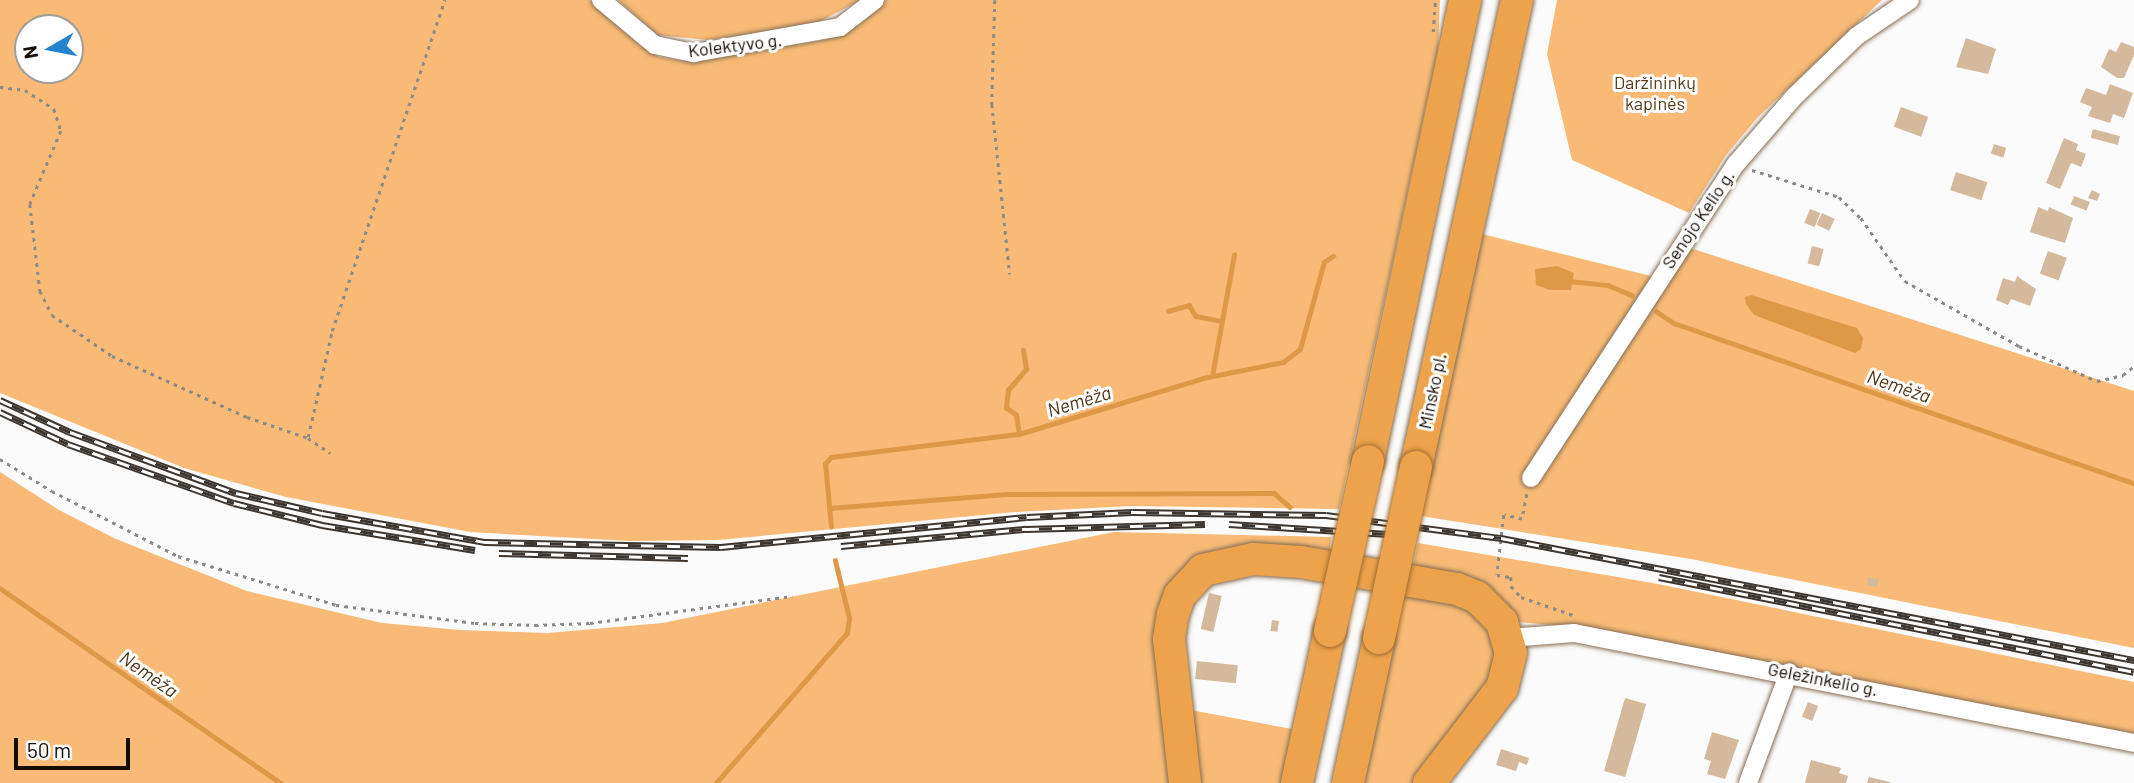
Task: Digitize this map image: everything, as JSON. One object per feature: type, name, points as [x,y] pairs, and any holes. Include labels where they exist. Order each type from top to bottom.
[{"type":"highway","points":[[1297,783],[1465,0]]},
{"type":"highway","name":"Minsko pl.","points":[[1348,783],[1517,0]]},
{"type":"highway","points":[[1185,783],[1170,639],[1180,595],[1203,569],[1219,563],[1275,559],[1424,581],[1477,597],[1502,622],[1509,638],[1510,669],[1502,688],[1429,783]]},
{"type":"street","name":"Kolektyvo g.","points":[[601,0],[655,45],[694,53],[841,27],[875,0]]},
{"type":"street","name":"Senojo Kelio g.","points":[[1531,478],[1736,164],[1794,96],[1857,36],[1910,0]]},
{"type":"street","name":"Geležinkelio g.","points":[[1509,638],[1574,633],[1789,672],[2134,743]]},
{"type":"street","points":[[1748,783],[1789,672]]},
{"type":"path","points":[[308,438],[332,331],[445,0]]},
{"type":"path","points":[[995,0],[992,104],[1010,274]]},
{"type":"path","points":[[0,87],[25,90],[54,109],[61,131],[30,204],[40,291],[52,315],[112,356],[247,417],[308,438],[330,453]]},
{"type":"path","points":[[1736,164],[1839,197],[1861,218],[1905,281],[2019,346],[2096,380],[2123,375],[2134,366]]},
{"type":"path","points":[[0,459],[52,491],[178,556],[336,605],[475,623],[535,625],[590,623],[792,596]]},
{"type":"path","points":[[1531,478],[1522,519],[1504,515],[1497,575],[1511,577],[1511,586],[1521,597],[1571,612],[1574,633]]},
{"type":"green space","points":[[0,0],[590,0],[639,45],[659,57],[684,61],[819,41],[843,33],[886,0],[1440,0],[1438,50],[1339,509],[1132,506],[1015,512],[718,540],[630,541],[470,532],[286,497],[184,468],[0,393]]},
{"type":"green space","points":[[618,0],[861,0],[815,24],[708,40],[657,35]]},
{"type":"green space","name":"Daržininkų kapinės","points":[[1557,0],[1882,0],[1758,117],[1726,155],[1689,213],[1572,160],[1547,54]]},
{"type":"green space","points":[[1482,234],[1667,280],[1687,247],[2134,391],[2134,648],[1691,559],[1421,516]]},
{"type":"green space","points":[[0,472],[59,510],[116,539],[247,591],[382,623],[460,630],[548,633],[662,623],[1114,532],[1331,537],[1329,558],[1190,569],[1172,783],[0,783]]},
{"type":"green space","points":[[1418,543],[1658,584],[2134,682],[2134,736],[1584,628],[1518,622],[1412,571]]},
{"type":"green space","points":[[1405,586],[1483,615],[1500,665],[1418,783],[1364,783]]},
{"type":"green space","points":[[1185,709],[1292,729],[1281,783],[1194,783]]},
{"type":"shaded area","points":[[1557,266],[1574,273],[1571,290],[1550,290],[1536,285],[1535,269]]},
{"type":"shaded area","points":[[1751,295],[1857,328],[1863,338],[1861,349],[1855,353],[1754,315],[1746,304],[1745,297]]},
{"type":"building","points":[[1966,38],[1996,49],[1988,74],[1956,67]]},
{"type":"building","points":[[2121,42],[2134,47],[2134,55],[2124,78],[2117,78],[2101,67],[2109,49],[2116,52]]},
{"type":"building","points":[[2110,84],[2133,93],[2124,118],[2113,114],[2110,123],[2088,116],[2092,107],[2080,102],[2086,88],[2106,95]]},
{"type":"building","points":[[1901,107],[1928,117],[1921,137],[1894,127]]},
{"type":"building","points":[[2093,129],[2120,136],[2118,145],[2091,138]]},
{"type":"building","points":[[2064,138],[2078,144],[2076,150],[2086,154],[2081,167],[2071,163],[2060,189],[2046,183]]},
{"type":"building","points":[[1994,144],[2006,148],[2003,158],[1991,154]]},
{"type":"building","points":[[1956,172],[1987,182],[1982,200],[1950,190]]},
{"type":"building","points":[[2092,190],[2100,194],[2097,201],[2088,198]]},
{"type":"building","points":[[2074,196],[2090,202],[2087,210],[2071,204]]},
{"type":"building","points":[[2038,207],[2048,211],[2049,207],[2073,218],[2065,243],[2030,232]]},
{"type":"building","points":[[1810,209],[1820,213],[1815,227],[1804,223]]},
{"type":"building","points":[[1822,213],[1835,219],[1829,231],[1817,225]]},
{"type":"building","points":[[1812,246],[1824,249],[1819,266],[1808,263]]},
{"type":"building","points":[[2048,251],[2067,258],[2059,280],[2040,274]]},
{"type":"building","points":[[2017,276],[2036,289],[2030,306],[2011,299],[2008,305],[1996,300],[2003,278],[2015,282]]},
{"type":"building","points":[[1868,577],[1879,579],[1877,587],[1867,585]]},
{"type":"building","points":[[1209,593],[1222,596],[1213,632],[1201,629]]},
{"type":"building","points":[[1272,620],[1279,621],[1277,632],[1270,631]]},
{"type":"building","points":[[1197,661],[1238,665],[1236,683],[1195,679]]},
{"type":"building","points":[[1625,698],[1646,704],[1625,777],[1604,771]]},
{"type":"building","points":[[1808,702],[1818,706],[1812,721],[1802,717]]},
{"type":"building","points":[[1712,732],[1739,740],[1725,779],[1707,774],[1711,761],[1704,759]]},
{"type":"building","points":[[1501,749],[1529,758],[1527,765],[1519,762],[1516,771],[1496,765]]},
{"type":"building","points":[[1811,760],[1841,768],[1839,773],[1848,776],[1846,783],[1805,783]]},
{"type":"building","points":[[1869,777],[1890,782],[1890,783],[1867,783]]},
{"type":"waterway","points":[[1212,376],[1234,255]]},
{"type":"waterway","name":"Nemėža","points":[[831,527],[825,464],[831,457],[1019,434],[1203,378],[1283,362],[1300,349],[1324,262],[1333,256]]},
{"type":"waterway","name":"Nemėža","points":[[1569,281],[1608,285],[1632,295]]},
{"type":"waterway","points":[[1168,311],[1189,305],[1196,316],[1221,321]]},
{"type":"waterway","name":"Nemėža","points":[[1656,311],[1674,323],[2134,483]]},
{"type":"waterway","points":[[1019,434],[1016,415],[1006,408],[1008,390],[1026,369],[1023,350]]},
{"type":"waterway","points":[[829,508],[1006,494],[1274,493],[1290,507]]},
{"type":"waterway","name":"Nemėža","points":[[716,783],[847,633],[849,618],[835,561]]},
{"type":"waterway","name":"Nemėža","points":[[0,588],[281,783]]},
{"type":"railway","points":[[0,400],[70,432],[236,493],[322,513],[485,542],[721,547],[1027,517],[1133,512],[1326,515],[1501,538],[2134,660]]},
{"type":"railway","points":[[0,412],[68,444],[234,503],[322,525],[475,550]]},
{"type":"railway","points":[[841,546],[1026,529],[1205,524]]},
{"type":"railway","points":[[1229,524],[1404,535]]},
{"type":"railway","points":[[499,553],[688,558]]},
{"type":"railway","points":[[1659,577],[2134,672]]}]
